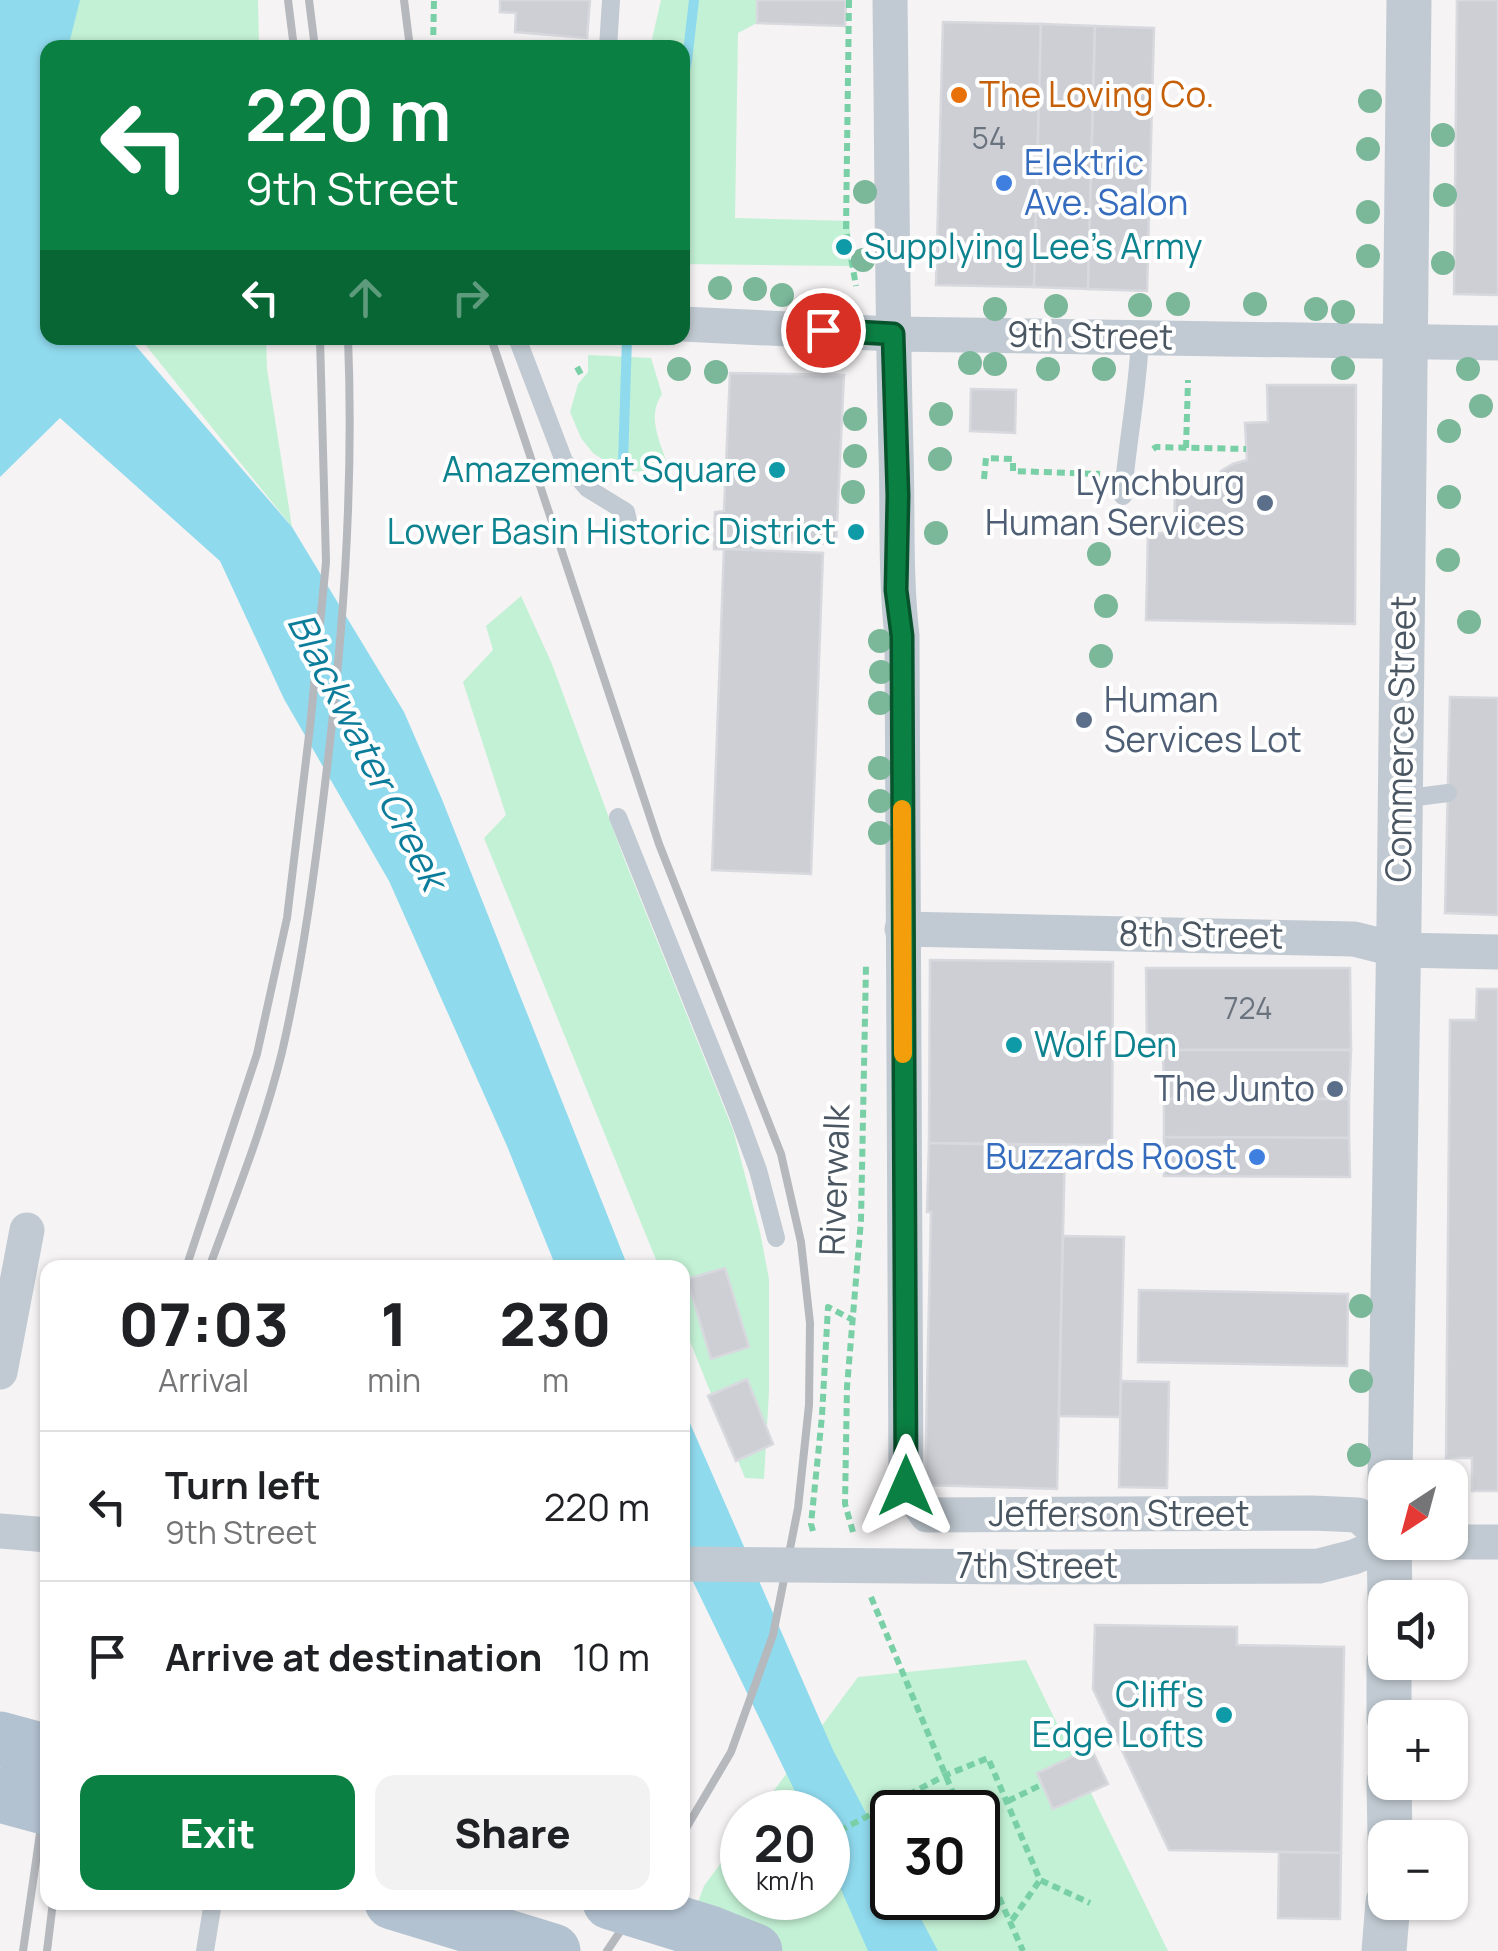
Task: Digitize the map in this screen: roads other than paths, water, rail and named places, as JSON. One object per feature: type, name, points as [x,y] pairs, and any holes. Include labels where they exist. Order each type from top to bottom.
[{"type":"main road","points":[[0,1739],[40,1750]]},
{"type":"main road","points":[[0,1795],[40,1806]]},
{"type":"main road","points":[[637,1910],[710,1932],[754,1951]]},
{"type":"main road","points":[[411,1919],[552,1951]]},
{"type":"street","name":"Jefferson Street","points":[[890,0],[896,590],[902,636],[906,1486],[927,1515],[1293,1513],[1358,1515],[1368,1524]]},
{"type":"street","name":"Commerce Street","points":[[1390,1460],[1409,0]]},
{"type":"street","name":"9th Street","points":[[690,324],[893,334],[1498,344]]},
{"type":"street","name":"8th Street","points":[[902,930],[1354,938],[1398,950],[1498,952]]},
{"type":"street","points":[[0,1372],[28,1230]]},
{"type":"street","points":[[0,1531],[40,1534]]},
{"type":"street","points":[[1468,1542],[1498,1542]]},
{"type":"street","name":"7th Street","points":[[690,1564],[1319,1566],[1368,1550]]},
{"type":"street","points":[[1384,1951],[1387,1920]]},
{"type":"lane","points":[[609,40],[612,0]]},
{"type":"lane","points":[[1124,489],[1140,337]]},
{"type":"lane","points":[[519,345],[564,461],[587,488],[626,512],[630,524]]},
{"type":"lane","points":[[1400,799],[1448,793]]},
{"type":"lane","points":[[618,818],[748,1142],[776,1238]]},
{"type":"lane","points":[[204,1951],[212,1910]]},
{"type":"water","name":"Blackwater Creek","points":[[0,0],[80,0],[70,40],[40,40],[40,345],[135,345],[292,527],[404,712],[625,1260],[553,1260],[389,881],[284,699],[220,561],[60,418],[0,477]]},
{"type":"water","points":[[690,1423],[833,1750],[870,1821],[870,1920],[922,1920],[938,1951],[868,1951],[850,1910],[850,1790],[794,1790],[690,1575]]},
{"type":"waterway","points":[[689,40],[694,0]]},
{"type":"waterway","points":[[623,463],[627,345]]},
{"type":"railway","points":[[288,0],[293,40]]},
{"type":"railway","points":[[309,0],[314,40]]},
{"type":"railway","points":[[404,0],[409,40]]},
{"type":"railway","points":[[189,1260],[257,1054],[287,918],[326,562],[320,345]]},
{"type":"railway","points":[[212,1260],[275,1080],[308,915],[342,612],[350,448],[348,345]]},
{"type":"railway","points":[[493,345],[659,844],[781,1154],[801,1242],[810,1323],[809,1405],[798,1508],[773,1635],[731,1752],[690,1821]]},
{"type":"railway","points":[[23,1951],[40,1833]]},
{"type":"railway","points":[[47,1951],[52,1910]]},
{"type":"railway","points":[[607,1951],[635,1910]]},
{"type":"place","name":"The Loving Co.","points":[[959,95]]},
{"type":"place","name":"Elektric Ave. Salon","points":[[1004,183]]},
{"type":"place","name":"Supplying Lee's Army","points":[[844,247]]},
{"type":"place","name":"Amazement Square","points":[[777,470]]},
{"type":"place","name":"Lynchburg Human Services","points":[[1265,503]]},
{"type":"place","name":"Lower Basin Historic District","points":[[856,532]]},
{"type":"place","name":"Human Services Lot","points":[[1084,720]]},
{"type":"place","name":"Wolf Den","points":[[1014,1045]]},
{"type":"place","name":"The Junto","points":[[1335,1089]]},
{"type":"place","name":"Buzzards Roost","points":[[1257,1157]]},
{"type":"place","name":"Cliff's Edge Lofts","points":[[1224,1715]]}]
